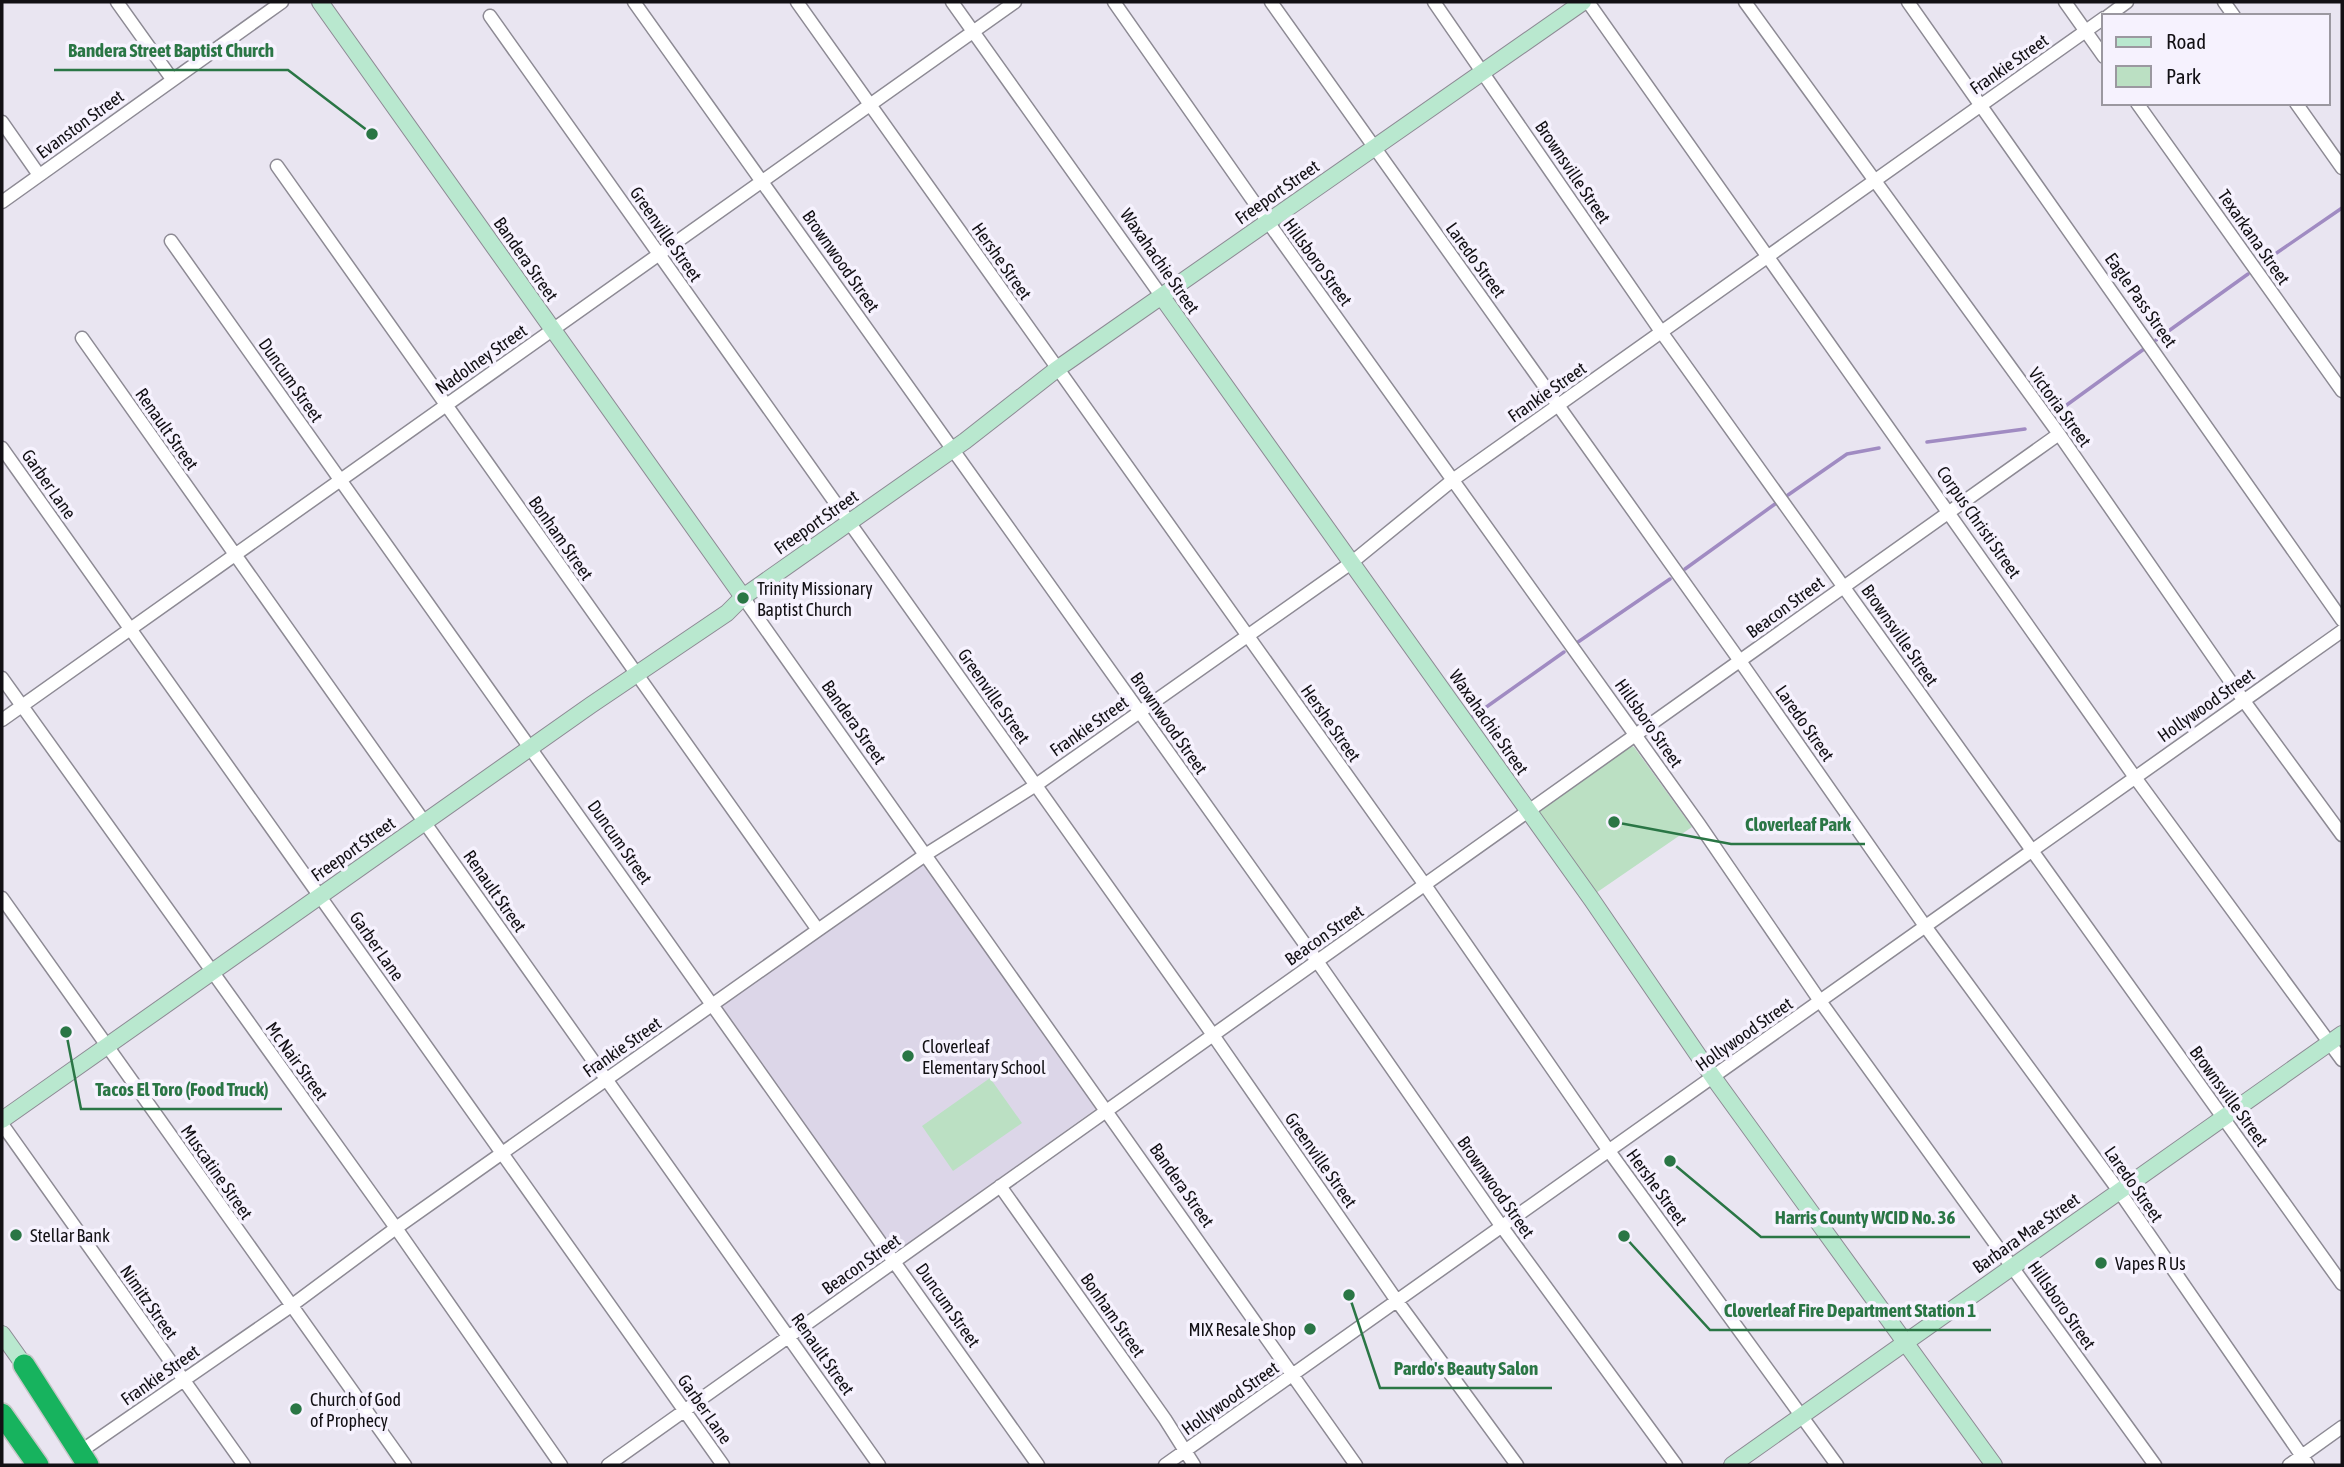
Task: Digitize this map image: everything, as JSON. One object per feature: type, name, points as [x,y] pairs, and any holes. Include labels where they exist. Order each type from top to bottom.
[{"type":"highway","points":[[24,1365],[86,1457]]},
{"type":"highway","points":[[2,1415],[38,1465]]},
{"type":"street","points":[[117,2],[172,79]]},
{"type":"street","name":"Evanston Street","points":[[2,202],[282,2]]},
{"type":"street","name":"Bandera Street","points":[[320,2],[1356,1465]]},
{"type":"street","name":"Brownwood Street","points":[[635,2],[1317,961],[1502,1227],[1676,1465]]},
{"type":"street","name":"Hershe Street","points":[[797,2],[1424,885],[1609,1151],[1837,1465]]},
{"type":"street","name":"Waxahachie Street","points":[[952,2],[1528,811],[1713,1077],[1994,1465]]},
{"type":"street","name":"Nadolney Street","points":[[2,720],[1015,2]]},
{"type":"street","name":"Hillsboro Street","points":[[1114,2],[1268,222],[1636,735],[1820,1001],[2155,1465]]},
{"type":"street","name":"Laredo Street","points":[[1271,2],[1925,926],[2119,1191],[2305,1461]]},
{"type":"street","name":"Brownsville Street","points":[[1434,2],[1485,72],[1662,333],[1844,586],[2030,852],[2342,1284]]},
{"type":"street","name":"Freeport Street","points":[[2,1122],[531,747],[727,613],[743,597],[953,449],[1057,369],[1583,2]]},
{"type":"street","name":"Corpus Christi Street","points":[[1588,2],[1949,510],[2134,776],[2336,1038],[2342,1060]]},
{"type":"street","name":"Victoria Street","points":[[1745,2],[2059,434],[2244,701],[2342,835]]},
{"type":"street","name":"Eagle Pass Street","points":[[1908,2],[2342,620]]},
{"type":"street","points":[[2065,2],[2102,54]]},
{"type":"street","name":"Frankie Street","points":[[2110,14],[2127,2]]},
{"type":"street","name":"Greenville Street","points":[[490,16],[1213,1035],[1397,1301],[1517,1465]]},
{"type":"street","name":"Frankie Street","points":[[86,1457],[184,1380],[606,1079],[925,855],[1036,785],[1352,563],[1454,479],[2102,20]]},
{"type":"street","name":"Texarkana Street","points":[[2138,105],[2342,391]]},
{"type":"street","points":[[2297,105],[2342,168]]},
{"type":"street","points":[[2,122],[39,175]]},
{"type":"street","name":"Bonham Street","points":[[277,166],[818,930]]},
{"type":"street","name":"Duncum Street","points":[[171,241],[1038,1465]]},
{"type":"street","name":"Renault Street","points":[[82,338],[879,1465]]},
{"type":"street","name":"Beacon Street","points":[[608,1465],[2059,434]]},
{"type":"street","name":"Garber Lane","points":[[2,448],[723,1465]]},
{"type":"street","name":"Hollywood Street","points":[[1165,1465],[2342,631]]},
{"type":"street","name":"Mc Nair Street","points":[[2,678],[396,1228],[561,1465]]},
{"type":"street","name":"Muscatine Street","points":[[2,898],[405,1465]]},
{"type":"street","name":"Barbara Mae Street","points":[[1732,1465],[2336,1038]]},
{"type":"street","name":"Nimitz Street","points":[[2,1122],[244,1465]]},
{"type":"street","name":"Bonham Street","points":[[1000,1186],[1165,1419],[1194,1465]]},
{"type":"street","points":[[2,1334],[24,1365]]},
{"type":"street","points":[[2289,1465],[2305,1461],[2342,1427]]},
{"type":"street","points":[[86,1457],[95,1465]]},
{"type":"shaded area","name":"Cloverleaf Elementary School","points":[[922,862],[1097,1108],[895,1253],[718,1005]]},
{"type":"green space","points":[[1627,744],[1634,747],[1692,827],[1593,895],[1535,810]]},
{"type":"green space","points":[[990,1078],[1022,1123],[953,1171],[922,1126]]},
{"type":"waterway","points":[[2262,263],[2342,208]]},
{"type":"waterway","points":[[2156,340],[2248,274]]},
{"type":"waterway","points":[[2057,412],[2144,349]]},
{"type":"waterway","points":[[1927,442],[2025,429]]},
{"type":"waterway","points":[[1788,495],[1847,454],[1879,448]]},
{"type":"waterway","points":[[1685,569],[1775,504]]},
{"type":"waterway","points":[[1578,642],[1670,579]]},
{"type":"waterway","points":[[1468,720],[1564,652]]},
{"type":"place","name":"Bandera Street Baptist Church","points":[[372,134]]},
{"type":"place","name":"Trinity Missionary Baptist Church","points":[[743,598]]},
{"type":"place","name":"Cloverleaf Park","points":[[1614,822]]},
{"type":"place","name":"Tacos El Toro (Food Truck)","points":[[66,1032]]},
{"type":"place","name":"Cloverleaf Elementary School","points":[[908,1056]]},
{"type":"place","name":"Harris County WCID No. 36","points":[[1670,1161]]},
{"type":"place","name":"Stellar Bank","points":[[16,1235]]},
{"type":"place","name":"Cloverleaf Fire Department Station 1","points":[[1624,1236]]},
{"type":"place","name":"Vapes R Us","points":[[2101,1263]]},
{"type":"place","name":"Pardo's Beauty Salon","points":[[1349,1295]]},
{"type":"place","name":"MIX Resale Shop","points":[[1310,1329]]},
{"type":"place","name":"Church of God of Prophecy","points":[[296,1409]]}]
